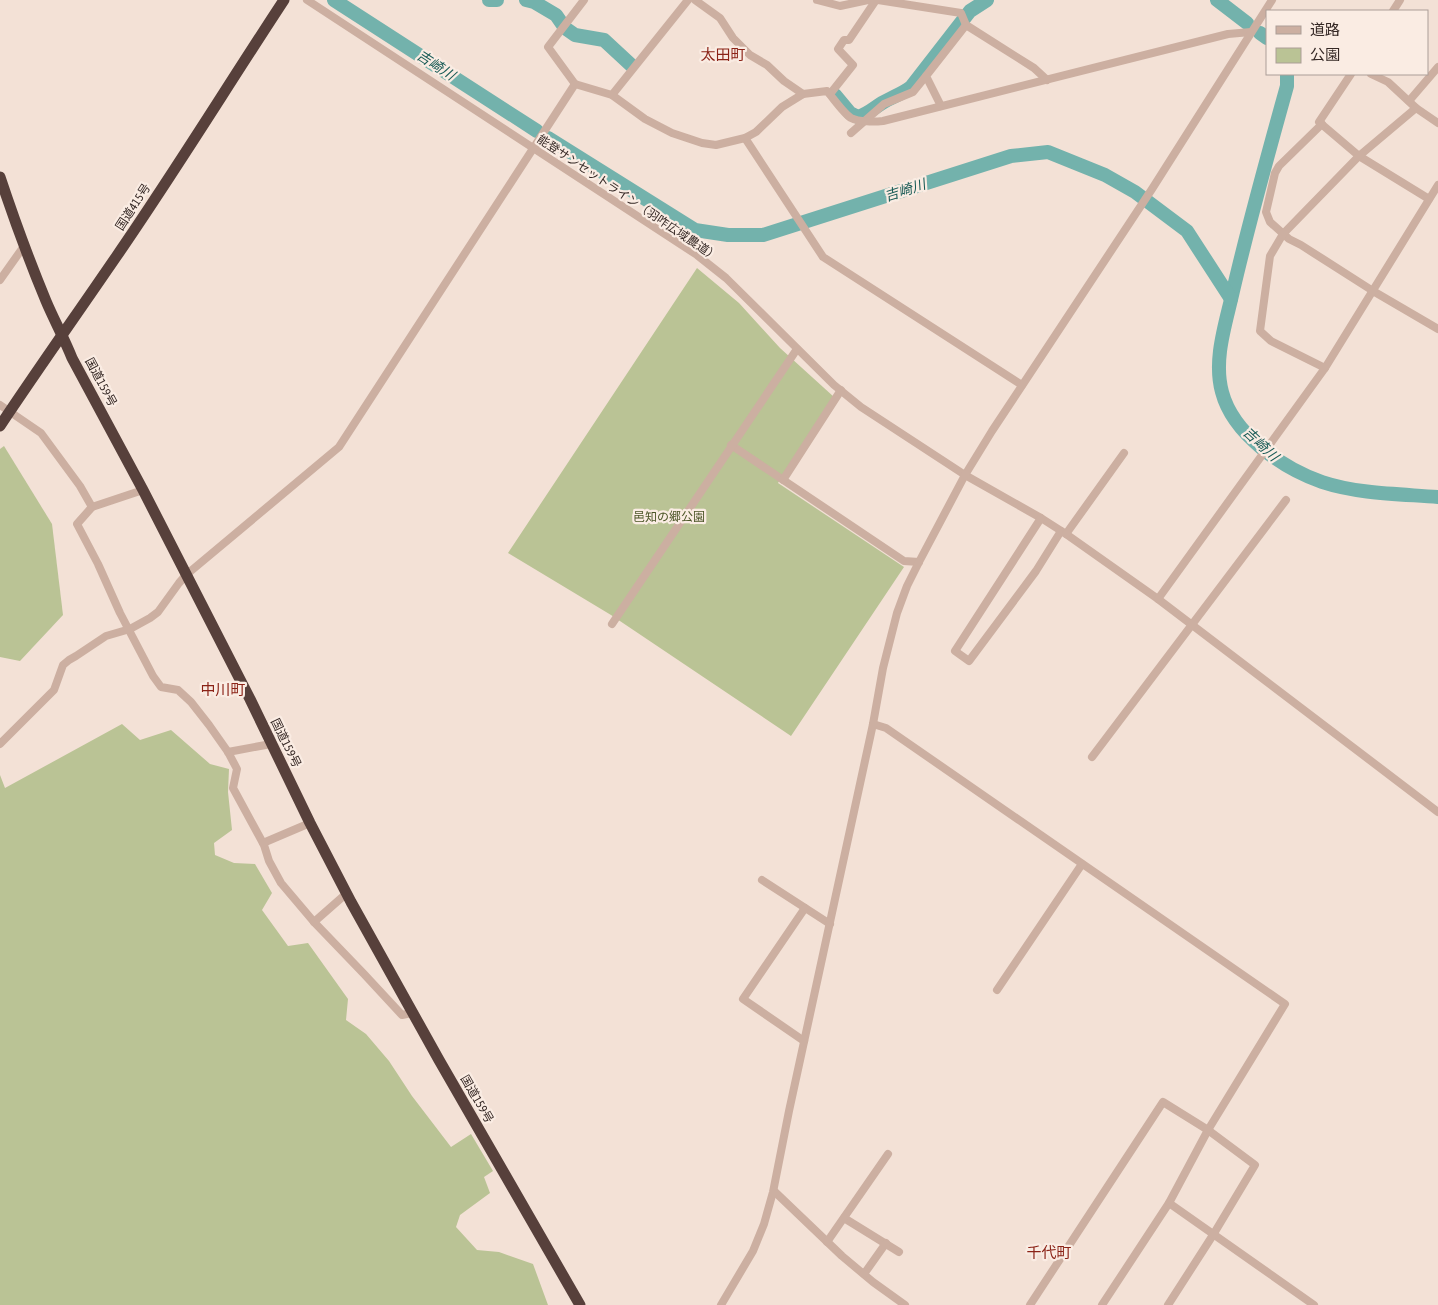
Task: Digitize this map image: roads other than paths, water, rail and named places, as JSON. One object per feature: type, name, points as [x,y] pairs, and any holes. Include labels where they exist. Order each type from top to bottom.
[{"type":"highway","name":"国道415号","points":[[0,426],[5,409],[63,335],[284,0]]},
{"type":"highway","name":"国道159号","points":[[0,177],[47,304],[72,358],[143,490],[310,823],[412,1013],[579,1304]]},
{"type":"street","name":"能登サンセットライン（羽咋広域農道）","points":[[306,0],[697,255],[726,278],[797,349],[862,407],[965,475],[1063,532],[1158,599],[1438,812]]},
{"type":"street","points":[[584,0],[548,47],[575,84],[612,95],[645,119],[672,133],[702,143],[716,144],[745,138],[756,132],[782,107],[803,94],[827,91],[851,118],[867,122],[883,121],[1228,34],[1251,32]]},
{"type":"street","points":[[612,95],[688,0]]},
{"type":"street","points":[[695,0],[720,18],[733,38],[750,55],[767,65],[784,81],[803,94]]},
{"type":"street","points":[[817,0],[840,6],[868,0]]},
{"type":"street","points":[[830,94],[853,64],[838,49],[844,40],[849,40],[877,0],[961,13],[964,21],[1034,68],[1048,80]]},
{"type":"street","points":[[721,1305],[753,1251],[774,1191],[804,1041],[873,724],[883,668],[897,613],[907,586],[965,475],[992,431],[1152,189],[1272,0]]},
{"type":"street","points":[[851,133],[884,104],[913,92],[964,21]]},
{"type":"street","points":[[1258,22],[1266,24]]},
{"type":"street","points":[[1350,75],[1319,122],[1359,156],[1429,199]]},
{"type":"street","points":[[1373,75],[1388,82],[1416,108],[1438,123]]},
{"type":"street","points":[[1409,101],[1428,75]]},
{"type":"street","points":[[926,76],[941,106]]},
{"type":"street","points":[[0,744],[54,690],[63,666],[68,660],[109,634],[130,629],[158,612],[186,575],[339,447],[575,84]]},
{"type":"street","points":[[1325,368],[1272,341],[1260,331],[1270,256],[1283,234],[1359,156],[1416,108]]},
{"type":"street","points":[[1322,124],[1275,172],[1266,212],[1270,222],[1289,239],[1438,329]]},
{"type":"street","points":[[745,138],[823,257],[1022,385]]},
{"type":"street","points":[[1158,599],[1325,368],[1438,185]]},
{"type":"street","points":[[0,280],[24,246]]},
{"type":"street","points":[[612,624],[797,349]]},
{"type":"street","points":[[783,480],[841,390]]},
{"type":"street","points":[[5,409],[41,433],[80,486],[92,507]]},
{"type":"street","points":[[731,445],[904,562],[919,562]]},
{"type":"street","points":[[1041,518],[955,652],[969,661],[1063,532],[1124,453]]},
{"type":"street","points":[[143,490],[92,507],[77,524],[98,564],[120,613],[153,676],[161,686],[178,690],[191,702],[228,752],[237,769],[233,788],[263,843],[269,861],[281,883],[314,922],[402,1015],[412,1013]]},
{"type":"street","points":[[1092,757],[1286,500]]},
{"type":"street","points":[[873,724],[886,728],[1285,1004],[1208,1130],[1169,1203],[1102,1305]]},
{"type":"street","points":[[228,752],[272,744]]},
{"type":"street","points":[[263,843],[310,823]]},
{"type":"street","points":[[997,990],[1082,864]]},
{"type":"street","points":[[762,880],[830,924]]},
{"type":"street","points":[[314,922],[346,893]]},
{"type":"street","points":[[804,1041],[743,999],[805,908]]},
{"type":"street","points":[[1030,1305],[1163,1102],[1208,1130],[1255,1165],[1168,1305]]},
{"type":"street","points":[[827,1242],[888,1154]]},
{"type":"street","points":[[774,1191],[827,1242],[864,1274],[906,1305]]},
{"type":"street","points":[[1169,1203],[1314,1305]]},
{"type":"street","points":[[844,1218],[899,1252]]},
{"type":"street","points":[[864,1274],[886,1243]]},
{"type":"waterway","name":"吉崎川","points":[[334,0],[537,131]]},
{"type":"waterway","name":"吉崎川","points":[[489,0],[497,0]]},
{"type":"waterway","name":"吉崎川","points":[[526,0],[534,2],[556,15],[565,28],[575,35],[604,40],[631,65]]},
{"type":"waterway","name":"吉崎川","points":[[835,95],[850,113],[858,117],[908,89],[970,11],[987,0]]},
{"type":"waterway","name":"吉崎川","points":[[1217,0],[1247,23]]},
{"type":"waterway","name":"吉崎川","points":[[1260,33],[1266,37]]},
{"type":"waterway","name":"吉崎川","points":[[1287,75],[1287,86],[1252,214],[1224,328],[1219,367],[1222,392],[1237,422],[1248,435],[1276,458],[1307,476],[1350,489],[1438,497]]},
{"type":"waterway","name":"吉崎川","points":[[548,138],[695,230],[728,235],[763,235],[1011,156],[1048,152],[1105,175],[1135,192],[1187,231],[1231,299]]},
{"type":"district","name":"太田町","points":[[723,55]]},
{"type":"district","name":"中川町","points":[[223,690]]},
{"type":"district","name":"千代町","points":[[1049,1253]]},
{"type":"park label","name":"邑知の郷公園","points":[[669,517]]}]
